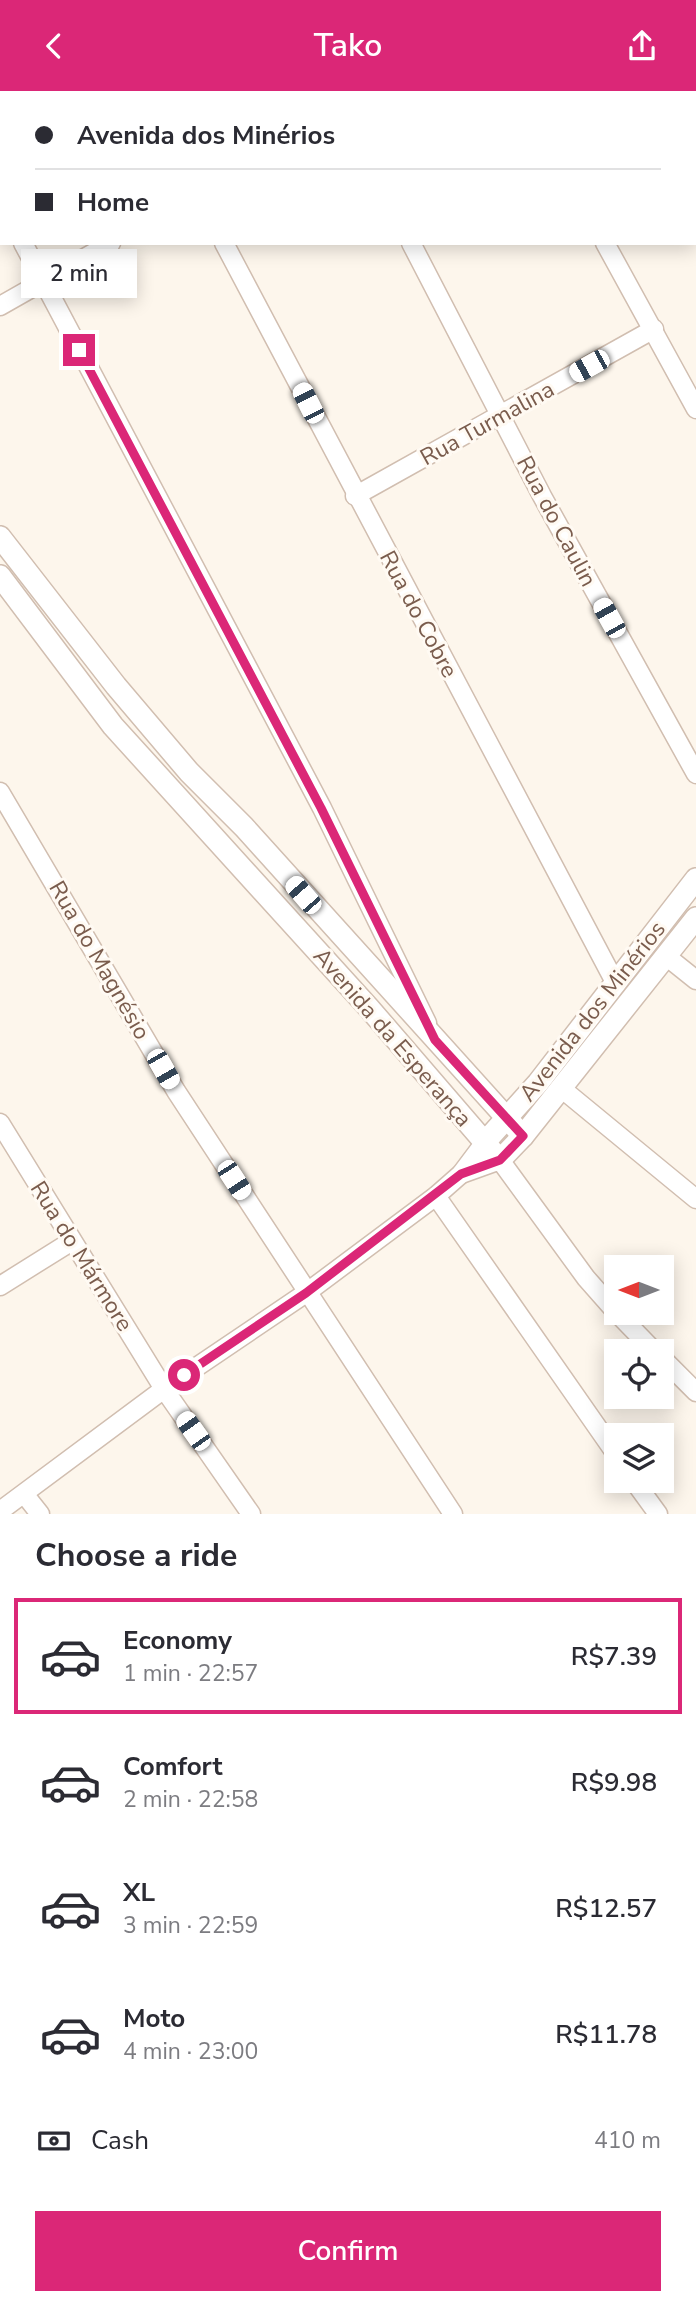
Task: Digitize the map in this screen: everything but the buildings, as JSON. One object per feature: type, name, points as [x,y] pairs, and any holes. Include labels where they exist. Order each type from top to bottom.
[{"type":"street","points":[[24,245],[42,284],[315,796],[435,1040]]},
{"type":"street","points":[[0,306],[108,245]]},
{"type":"street","name":"Rua do Cobre","points":[[225,245],[355,496],[616,984]]},
{"type":"street","name":"Rua do Caulin","points":[[412,245],[542,496],[696,774]]},
{"type":"street","points":[[606,245],[696,409]]},
{"type":"street","name":"Rua Turmalina","points":[[355,496],[654,329]]},
{"type":"street","name":"Avenida da Esperança","points":[[0,537],[116,686],[189,772],[244,827],[523,1136]]},
{"type":"street","name":"Avenida da Esperança","points":[[0,576],[113,726],[369,1007],[485,1142],[604,1298]]},
{"type":"street","name":"Rua do Magnésio","points":[[0,792],[176,1091],[453,1514]]},
{"type":"street","name":"Avenida dos Minérios","points":[[0,1511],[164,1389],[306,1293],[436,1196],[461,1174],[616,984],[696,879]]},
{"type":"street","name":"Avenida dos Minérios","points":[[461,1174],[500,1160],[523,1136],[696,918]]},
{"type":"street","points":[[666,956],[696,980]]},
{"type":"street","points":[[561,1088],[696,1199]]},
{"type":"street","name":"Rua do Mármore","points":[[0,1123],[164,1389],[251,1514]]},
{"type":"street","points":[[436,1196],[604,1437]]},
{"type":"street","points":[[0,1286],[72,1241]]},
{"type":"street","name":"Avenida da Esperança","points":[[629,1325],[642,1339]]},
{"type":"street","points":[[674,1370],[696,1392]]},
{"type":"street","points":[[643,1493],[658,1514]]},
{"type":"street","points":[[25,1495],[40,1514]]},
{"type":"route","points":[[79,350],[321,808],[435,1040],[523,1136],[500,1160],[461,1174],[436,1196],[306,1293],[184,1375]]}]
